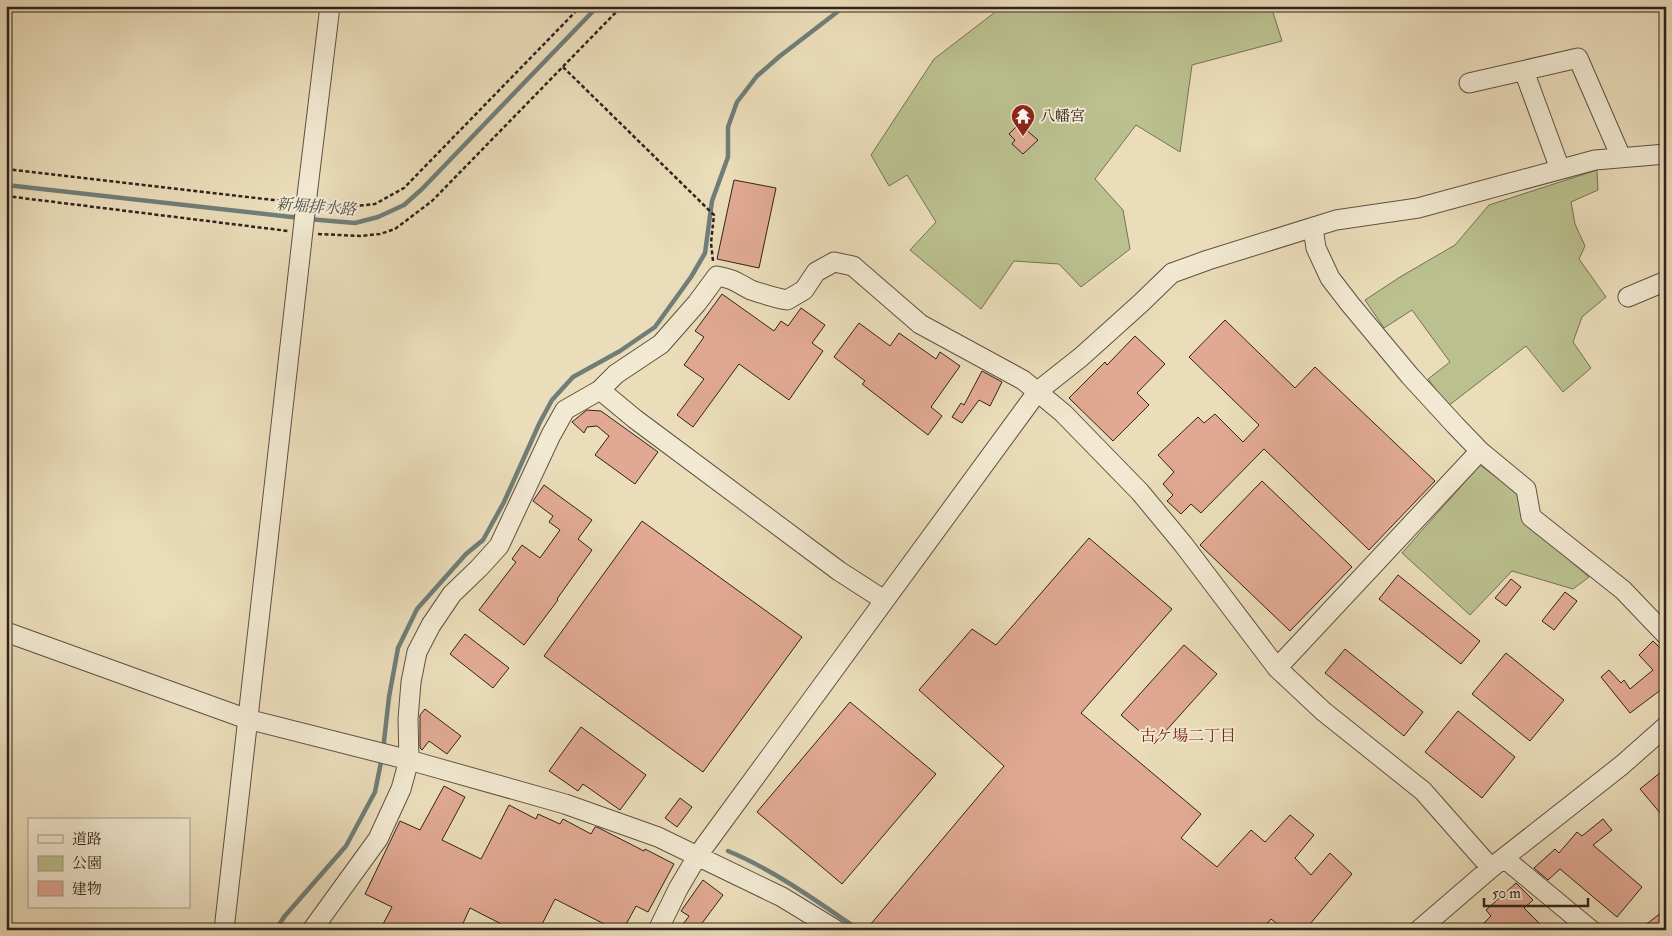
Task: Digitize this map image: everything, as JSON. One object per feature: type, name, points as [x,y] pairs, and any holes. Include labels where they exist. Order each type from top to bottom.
[{"type":"street","points":[[224,930],[330,6]]},
{"type":"street","points":[[1469,83],[1578,58],[1621,157]]},
{"type":"street","points":[[1524,71],[1560,168]]},
{"type":"street","points":[[658,930],[678,889],[698,855],[1038,390],[1081,358],[1172,273],[1336,220],[1418,208],[1595,160],[1666,154]]},
{"type":"street","points":[[1313,228],[1316,248],[1330,278],[1410,376],[1480,452],[1526,489],[1531,517],[1623,590],[1666,635]]},
{"type":"street","points":[[312,930],[378,839],[401,789],[409,760],[408,719],[411,682],[417,652],[427,632],[452,594],[499,546],[551,435],[565,410],[600,390],[616,374],[661,344],[697,303],[717,276],[732,278],[757,292],[787,300],[804,290],[816,272],[834,262],[852,266],[920,324],[1038,390],[1140,492],[1183,544],[1277,668],[1323,712],[1423,791],[1497,863],[1591,930]]},
{"type":"street","points":[[1628,298],[1666,281]]},
{"type":"street","points":[[600,390],[643,425],[824,560],[884,600]]},
{"type":"street","points":[[1277,668],[1480,452]]},
{"type":"street","points":[[6,632],[247,719],[409,760],[565,804],[658,837],[782,897],[836,930]]},
{"type":"street","points":[[1419,930],[1497,863],[1622,765],[1666,726]]},
{"type":"path","points":[[6,169],[337,208],[375,204],[404,188],[581,6]]},
{"type":"path","points":[[6,196],[304,233],[360,236],[380,234],[395,229],[432,201],[622,6]]},
{"type":"path","points":[[563,67],[714,215],[711,256],[717,276]]},
{"type":"green space","points":[[1003,6],[1271,6],[1282,41],[1192,65],[1180,152],[1136,125],[1095,179],[1123,210],[1130,249],[1081,287],[1059,264],[1014,261],[981,309],[910,250],[936,222],[907,175],[889,186],[871,155],[934,59]]},
{"type":"green space","points":[[1597,170],[1598,190],[1571,202],[1575,224],[1585,246],[1579,259],[1606,297],[1582,317],[1573,342],[1591,368],[1563,392],[1526,346],[1448,406],[1428,379],[1450,362],[1412,310],[1384,328],[1365,300],[1455,245],[1489,205]]},
{"type":"green space","points":[[1480,465],[1519,494],[1526,523],[1589,577],[1573,589],[1512,571],[1470,615],[1402,553]]},
{"type":"building","name":"八幡宮","points":[[1017,126],[1022,132],[1025,129],[1038,140],[1023,154],[1012,144],[1015,140],[1009,134]]},
{"type":"building","points":[[734,180],[776,188],[759,268],[717,259]]},
{"type":"building","points":[[722,294],[774,331],[781,321],[788,326],[801,308],[825,325],[812,343],[823,351],[789,400],[739,364],[693,427],[677,415],[704,379],[684,365],[704,337],[695,331]]},
{"type":"building","points":[[1225,320],[1295,388],[1315,367],[1435,481],[1369,550],[1264,449],[1201,513],[1191,504],[1181,514],[1167,501],[1173,495],[1163,484],[1174,472],[1158,455],[1198,417],[1204,423],[1215,414],[1243,442],[1259,425],[1189,357]]},
{"type":"building","points":[[859,323],[890,346],[899,333],[936,359],[940,352],[960,366],[931,407],[942,416],[928,435],[862,384],[865,381],[834,357]]},
{"type":"building","points":[[1135,336],[1165,364],[1137,393],[1149,405],[1113,441],[1069,398],[1105,362],[1107,365]]},
{"type":"building","points":[[982,371],[1002,382],[990,406],[979,400],[962,423],[952,417],[961,403],[964,405]]},
{"type":"building","points":[[587,410],[601,411],[658,452],[635,484],[595,455],[609,436],[597,426],[587,427],[584,433],[572,422]]},
{"type":"building","points":[[1262,481],[1352,567],[1290,631],[1200,545]]},
{"type":"building","points":[[544,485],[592,520],[578,539],[592,550],[524,645],[479,610],[516,562],[512,559],[522,545],[540,558],[560,530],[549,522],[553,516],[533,501]]},
{"type":"building","points":[[642,521],[802,637],[703,772],[544,656]]},
{"type":"building","points":[[1089,538],[1172,609],[1081,713],[1201,814],[1181,838],[1217,867],[1251,830],[1265,842],[1290,815],[1314,835],[1295,858],[1311,875],[1330,853],[1352,874],[1305,930],[1285,930],[1271,919],[1262,930],[876,930],[870,925],[1004,766],[919,690],[972,629],[996,645]]},
{"type":"building","points":[[1398,575],[1480,641],[1461,664],[1379,599]]},
{"type":"building","points":[[1511,579],[1521,587],[1506,606],[1495,598]]},
{"type":"building","points":[[1565,592],[1577,601],[1554,630],[1542,621]]},
{"type":"building","points":[[465,634],[509,668],[493,688],[450,654]]},
{"type":"building","points":[[1653,641],[1666,654],[1666,686],[1630,713],[1601,677],[1609,670],[1621,683],[1624,680],[1630,689],[1653,670],[1639,655]]},
{"type":"building","points":[[1184,645],[1217,674],[1154,744],[1121,715]]},
{"type":"building","points":[[1345,649],[1423,712],[1404,736],[1325,673]]},
{"type":"building","points":[[1506,653],[1564,700],[1530,741],[1472,694]]},
{"type":"building","points":[[850,702],[936,774],[842,884],[757,812]]},
{"type":"building","points":[[425,709],[461,736],[447,754],[429,741],[422,750],[420,748],[420,715]]},
{"type":"building","points":[[1458,711],[1515,757],[1482,798],[1425,752]]},
{"type":"building","points":[[581,727],[646,775],[620,810],[583,784],[578,791],[549,771]]},
{"type":"building","points":[[1666,768],[1666,820],[1640,789]]},
{"type":"building","points":[[444,786],[465,797],[442,840],[481,859],[509,805],[536,819],[538,814],[560,824],[563,819],[591,834],[595,827],[597,827],[674,864],[648,912],[636,906],[623,930],[616,930],[555,899],[539,930],[513,930],[470,908],[460,930],[380,930],[392,907],[365,894],[400,821],[420,830]]},
{"type":"building","points":[[680,798],[692,807],[677,827],[665,818]]},
{"type":"building","points":[[1603,819],[1612,830],[1593,845],[1642,887],[1617,917],[1560,869],[1548,880],[1534,868],[1555,849],[1559,853],[1577,832],[1582,836]]},
{"type":"building","points":[[703,880],[723,895],[697,930],[679,930],[689,916],[681,911]]},
{"type":"building","points":[[1516,883],[1533,900],[1524,908],[1546,930],[1477,930],[1491,916],[1486,910]]},
{"type":"building","points":[[1666,909],[1666,930],[1639,930]]},
{"type":"waterway","name":"新堀排水路","points":[[308,219],[355,223],[378,217],[404,205],[422,189],[598,6]]},
{"type":"waterway","points":[[383,750],[389,697],[398,648],[417,609],[466,554],[483,540],[504,502],[552,400],[573,377],[620,351],[655,327],[691,277],[705,253],[712,201],[728,157],[728,127],[737,102],[757,76],[845,6]]},
{"type":"waterway","name":"新堀排水路","points":[[6,185],[300,218]]},
{"type":"waterway","points":[[276,930],[284,917],[346,846],[375,792],[382,757]]},
{"type":"waterway","points":[[728,851],[779,877],[859,930]]},
{"type":"place","name":"八幡宮","points":[[1023,137]]},
{"type":"district","name":"古ケ場二丁目","points":[[1188,735]]}]
